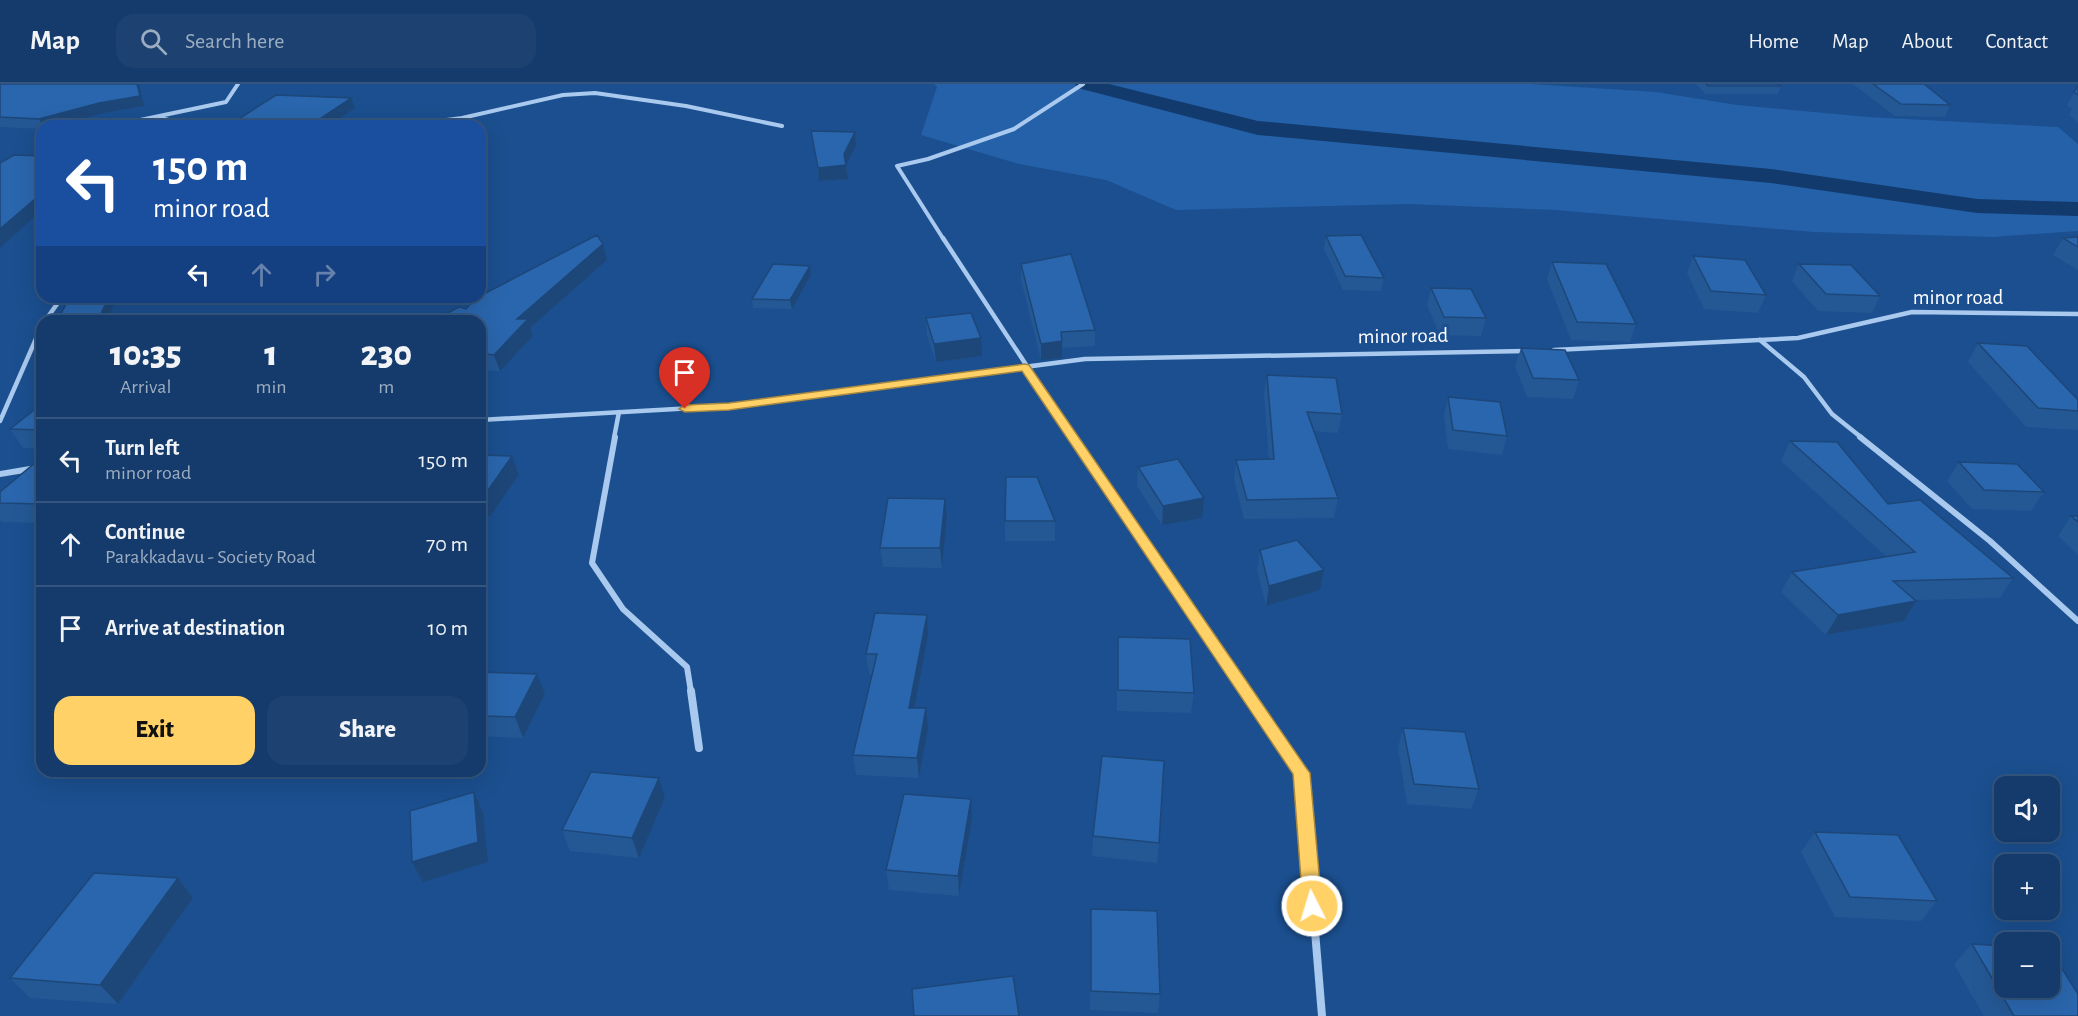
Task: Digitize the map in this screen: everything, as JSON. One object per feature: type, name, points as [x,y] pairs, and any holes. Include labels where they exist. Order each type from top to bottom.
[{"type":"street","points":[[142,120],[226,102],[238,84]]},
{"type":"street","points":[[1081,85],[1014,129],[928,159],[897,166],[1025,367],[1302,773],[1322,1016]]},
{"type":"street","points":[[446,120],[563,95],[595,93],[686,106],[782,126]]},
{"type":"street","points":[[159,117],[170,120]]},
{"type":"street","name":"minor road","points":[[1553,350],[1798,338],[1912,312],[2078,314]]},
{"type":"street","points":[[0,421],[36,340]]},
{"type":"street","points":[[1760,340],[1804,377],[1832,414],[1990,541],[2078,621]]},
{"type":"street","name":"minor road","points":[[486,420],[729,406],[1085,359],[1529,351]]},
{"type":"street","points":[[619,412],[592,563],[623,609],[687,667],[699,748]]},
{"type":"street","points":[[0,474],[36,468]]},
{"type":"shaded area","points":[[934,84],[1530,84],[1656,92],[1737,105],[1868,117],[2058,127],[2078,144],[2078,231],[1993,237],[1813,232],[1555,210],[1409,204],[1176,210],[1106,180],[1019,164],[921,135],[937,87]]},
{"type":"building","points":[[0,84],[137,84],[140,96],[99,103],[39,119],[0,117]]},
{"type":"building","points":[[1706,84],[1777,84],[1781,86],[1708,86]]},
{"type":"building","points":[[1873,84],[1924,84],[1950,105],[1901,104]]},
{"type":"building","points":[[276,95],[351,98],[318,120],[237,120]]},
{"type":"building","points":[[811,131],[855,132],[844,154],[846,165],[818,168]]},
{"type":"building","points":[[14,155],[36,156],[36,198],[0,229],[0,163]]},
{"type":"building","points":[[597,235],[603,244],[517,319],[528,319],[494,355],[486,354],[486,315],[444,315],[459,307],[466,309],[471,303],[486,303],[486,293]]},
{"type":"building","points":[[1361,235],[1384,278],[1345,276],[1326,236]]},
{"type":"building","points":[[2078,237],[2078,247],[2063,238]]},
{"type":"building","points":[[1071,254],[1095,330],[1061,332],[1062,341],[1041,344],[1021,264]]},
{"type":"building","points":[[1693,256],[1745,260],[1766,295],[1711,291]]},
{"type":"building","points":[[1552,262],[1606,264],[1636,324],[1577,322]]},
{"type":"building","points":[[773,264],[810,266],[790,300],[752,299]]},
{"type":"building","points":[[1799,264],[1851,265],[1880,296],[1826,294]]},
{"type":"building","points":[[1431,288],[1471,289],[1486,318],[1444,317]]},
{"type":"building","points":[[67,303],[106,303],[100,315],[60,315]]},
{"type":"building","points":[[971,313],[981,338],[934,344],[926,318]]},
{"type":"building","points":[[1978,343],[2027,346],[2078,400],[2078,411],[2038,408]]},
{"type":"building","points":[[1521,348],[1565,350],[1579,380],[1533,378]]},
{"type":"building","points":[[1267,375],[1336,378],[1342,414],[1307,412],[1338,498],[1247,500],[1236,460],[1274,459]]},
{"type":"building","points":[[1448,397],[1500,402],[1507,436],[1453,430]]},
{"type":"building","points":[[36,409],[36,430],[10,429]]},
{"type":"building","points":[[1790,441],[1837,442],[1888,504],[1920,500],[2013,578],[1893,581],[1916,601],[1838,615],[1792,572],[1915,552]]},
{"type":"building","points":[[486,455],[512,456],[486,493]]},
{"type":"building","points":[[1178,459],[1204,498],[1163,506],[1138,467]]},
{"type":"building","points":[[36,462],[36,504],[0,503],[0,492]]},
{"type":"building","points":[[1959,462],[2017,464],[2044,492],[1984,490]]},
{"type":"building","points":[[1006,477],[1037,477],[1055,521],[1005,521]]},
{"type":"building","points":[[888,498],[945,499],[940,548],[880,548]]},
{"type":"building","points":[[1297,540],[1324,570],[1269,586],[1260,550]]},
{"type":"building","points":[[875,613],[927,615],[909,708],[926,708],[917,758],[853,755],[877,654],[866,654]]},
{"type":"building","points":[[1118,637],[1190,639],[1194,693],[1118,690]]},
{"type":"building","points":[[486,672],[537,674],[515,717],[486,716]]},
{"type":"building","points":[[1403,728],[1465,732],[1479,789],[1414,784]]},
{"type":"building","points":[[1102,756],[1164,761],[1159,843],[1093,836]]},
{"type":"building","points":[[591,772],[659,778],[632,838],[562,830]]},
{"type":"building","points":[[474,792],[478,842],[412,862],[410,811]]},
{"type":"building","points":[[904,794],[971,799],[958,876],[886,870]]},
{"type":"building","points":[[1815,832],[1898,835],[1937,901],[1850,897]]},
{"type":"building","points":[[94,873],[178,878],[100,985],[10,978]]},
{"type":"building","points":[[1091,909],[1157,911],[1160,994],[1091,991]]},
{"type":"building","points":[[1972,944],[1994,945],[1994,982]]},
{"type":"building","points":[[2060,965],[2078,994],[2078,1016],[2014,1016],[2004,998],[2060,998]]},
{"type":"building","points":[[1013,976],[1019,1016],[914,1016],[912,989]]},
{"type":"waterway","points":[[1085,84],[1258,128],[1771,176],[1977,206],[2078,209]]},
{"type":"route","points":[[685,409],[729,406],[1025,367],[1302,773],[1312,906]]}]
